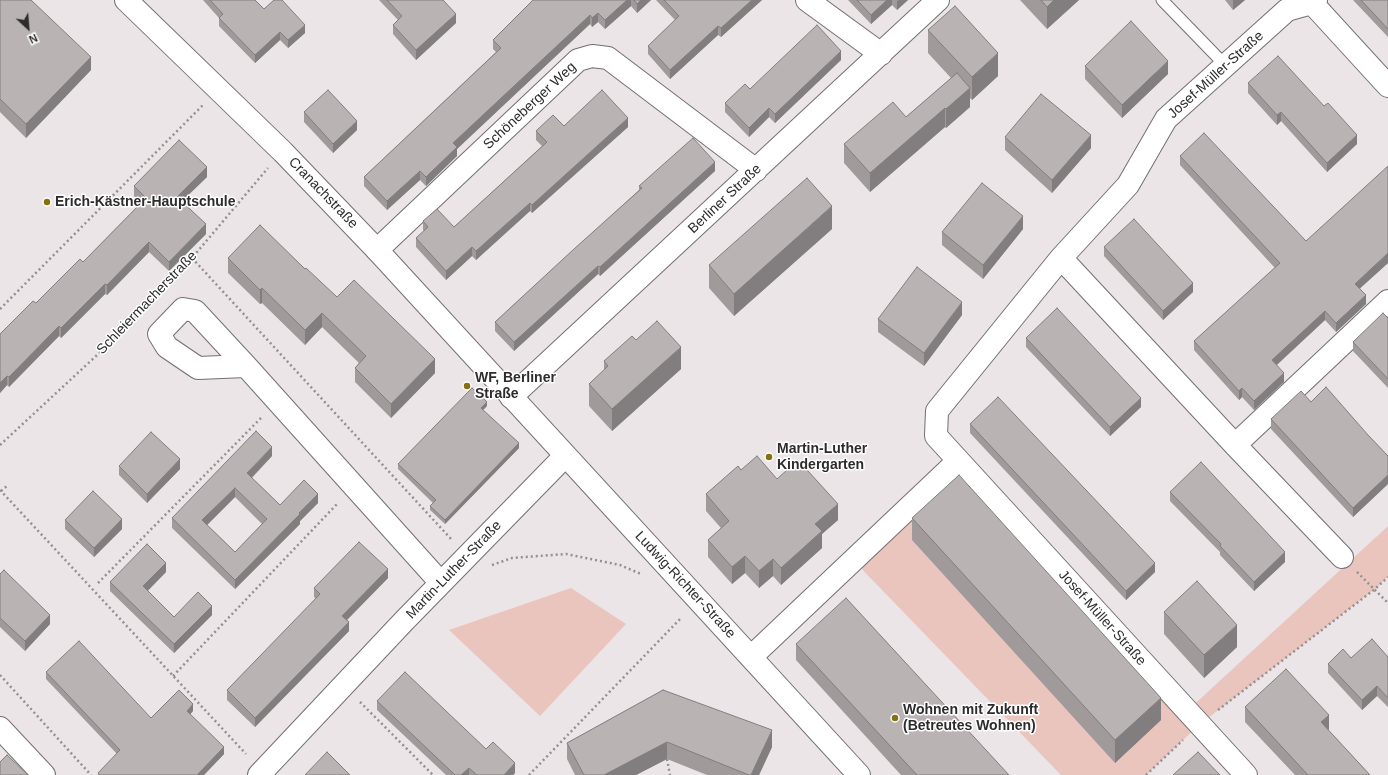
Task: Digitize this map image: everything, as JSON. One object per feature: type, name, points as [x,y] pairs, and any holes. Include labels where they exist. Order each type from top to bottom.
[{"type":"street","name":"Cranachstraße","points":[[126,0],[283,152],[377,250],[511,397]]},
{"type":"street","points":[[807,0],[881,54]]},
{"type":"street","name":"Berliner Straße","points":[[511,397],[649,277],[756,170],[787,151],[881,54],[938,0]]},
{"type":"street","name":"Josef-Müller-Straße","points":[[1246,775],[936,436],[938,410],[1061,258],[1128,185],[1166,119],[1287,10],[1314,2],[1388,86]]},
{"type":"street","name":"Schöneberger Weg","points":[[377,250],[578,60],[592,56],[608,58],[756,170]]},
{"type":"street","points":[[1061,258],[1235,445],[1342,557]]},
{"type":"street","points":[[1235,445],[1388,302]]},
{"type":"street","points":[[246,366],[442,583]]},
{"type":"street","name":"Ludwig-Richter-Straße","points":[[511,397],[859,775]]},
{"type":"street","name":"Martin-Luther-Straße","points":[[261,773],[565,456]]},
{"type":"street","points":[[751,657],[958,461]]},
{"type":"street","points":[[0,728],[44,775]]},
{"type":"lane","points":[[1162,0],[1226,66]]},
{"type":"path","points":[[0,309],[219,89]]},
{"type":"path","name":"Schleiermacherstraße","points":[[0,445],[109,344],[192,258],[254,183],[283,152]]},
{"type":"path","points":[[192,258],[467,557]]},
{"type":"path","points":[[98,583],[278,401]]},
{"type":"path","points":[[7,486],[1,490],[261,773]]},
{"type":"path","points":[[173,676],[354,486]]},
{"type":"path","points":[[486,568],[512,558],[566,554],[620,565],[642,574]]},
{"type":"path","points":[[1146,775],[1199,725],[1375,589],[1388,577]]},
{"type":"path","points":[[1375,589],[1388,603]]},
{"type":"path","points":[[529,775],[698,599]]},
{"type":"path","points":[[0,675],[91,775]]},
{"type":"path","points":[[344,686],[433,775]]},
{"type":"path","points":[[667,759],[670,775]]},
{"type":"shaded area","points":[[958,461],[1187,711],[1388,526],[1388,577],[1375,589],[1199,725],[1146,775],[1061,775],[853,560]]},
{"type":"shaded area","points":[[571,588],[626,624],[540,716],[449,630]]},
{"type":"building","points":[[0,0],[31,0],[91,57],[26,124],[0,99]]},
{"type":"building","points":[[210,0],[255,0],[264,9],[274,0],[282,0],[305,25],[288,40],[280,32],[255,55],[219,18],[223,14]]},
{"type":"building","points":[[387,0],[443,0],[456,14],[416,50],[393,25],[402,16]]},
{"type":"building","points":[[533,0],[627,0],[605,20],[598,13],[592,18],[590,15],[453,143],[457,147],[426,177],[420,171],[387,201],[364,177],[501,48],[493,40]]},
{"type":"building","points":[[634,0],[641,0],[637,4]]},
{"type":"building","points":[[664,0],[752,0],[721,28],[718,26],[670,70],[648,46],[679,16]]},
{"type":"building","points":[[857,0],[887,0],[871,15]]},
{"type":"building","points":[[1041,0],[1054,0],[1047,7]]},
{"type":"building","points":[[1361,0],[1388,0],[1388,29]]},
{"type":"building","points":[[955,6],[998,53],[972,77],[928,30]]},
{"type":"building","points":[[1131,21],[1168,61],[1122,105],[1085,66]]},
{"type":"building","points":[[817,25],[841,51],[775,114],[769,108],[749,128],[725,103],[745,84],[750,89]]},
{"type":"building","points":[[1278,56],[1324,106],[1328,103],[1357,135],[1327,163],[1281,112],[1277,115],[1248,83]]},
{"type":"building","points":[[957,73],[970,88],[870,173],[844,144],[893,102],[906,117]]},
{"type":"building","points":[[328,90],[357,121],[333,144],[304,112]]},
{"type":"building","points":[[602,90],[628,118],[532,205],[530,203],[476,251],[472,247],[446,271],[416,238],[428,227],[423,221],[437,209],[454,227],[547,142],[536,131],[553,115],[564,126]]},
{"type":"building","points":[[1041,94],[1091,135],[1052,180],[1005,137]]},
{"type":"building","points":[[1204,133],[1306,241],[1388,166],[1388,253],[1355,284],[1366,295],[1336,323],[1325,311],[1272,360],[1284,373],[1254,401],[1242,388],[1239,391],[1194,341],[1280,263],[1180,156]]},
{"type":"building","points":[[693,138],[715,162],[600,267],[598,266],[514,342],[495,322],[642,188],[639,186]]},
{"type":"building","points":[[179,140],[207,167],[177,197],[206,224],[169,262],[149,242],[107,285],[105,284],[61,328],[59,326],[9,377],[7,376],[0,383],[0,334],[33,301],[36,303],[80,259],[83,262],[146,198],[134,186]]},
{"type":"building","points":[[807,178],[832,206],[734,294],[709,265]]},
{"type":"building","points":[[982,183],[1023,216],[983,265],[942,232]]},
{"type":"building","points":[[1134,219],[1193,283],[1163,311],[1104,247]]},
{"type":"building","points":[[260,225],[305,269],[306,268],[337,297],[354,280],[435,359],[391,404],[355,368],[366,356],[322,313],[305,330],[262,288],[260,290],[228,258]]},
{"type":"building","points":[[917,267],[962,302],[924,353],[878,319]]},
{"type":"building","points":[[1057,308],[1141,398],[1110,427],[1026,338]]},
{"type":"building","points":[[1383,313],[1388,318],[1388,379],[1353,342]]},
{"type":"building","points":[[657,321],[681,347],[612,409],[589,384],[608,366],[604,361],[632,336],[636,340]]},
{"type":"building","points":[[1326,387],[1388,456],[1388,475],[1353,508],[1271,419],[1301,391],[1311,402]]},
{"type":"building","points":[[472,388],[487,402],[481,408],[519,443],[445,520],[430,506],[436,500],[398,464]]},
{"type":"building","points":[[998,397],[1155,563],[1126,591],[970,424]]},
{"type":"building","points":[[256,431],[272,447],[247,473],[280,505],[304,480],[318,494],[235,580],[172,518]],"holes":[[[235,488],[267,519],[235,552],[202,520]]]},
{"type":"building","points":[[151,432],[180,459],[147,494],[119,466]]},
{"type":"building","points":[[757,456],[777,479],[798,460],[838,504],[815,524],[822,531],[781,568],[773,559],[759,571],[745,556],[732,567],[708,540],[729,521],[706,494],[738,466],[741,470]]},
{"type":"building","points":[[1201,462],[1285,552],[1254,582],[1220,546],[1221,544],[1170,492]]},
{"type":"building","points":[[959,475],[1161,698],[1115,740],[912,518]]},
{"type":"building","points":[[93,491],[122,519],[94,548],[65,520]]},
{"type":"building","points":[[359,542],[388,569],[342,616],[349,622],[255,718],[227,690],[320,594],[314,588]]},
{"type":"building","points":[[147,544],[166,563],[143,586],[174,617],[198,592],[212,606],[174,644],[110,582]]},
{"type":"building","points":[[4,570],[50,615],[25,641],[0,618],[0,574]]},
{"type":"building","points":[[1197,581],[1237,625],[1204,655],[1164,612]]},
{"type":"building","name":"Wohnen mit Zukunft (Betreutes Wohnen)","points":[[846,598],[1009,775],[917,775],[796,644]]},
{"type":"building","points":[[1372,639],[1388,657],[1388,698],[1377,686],[1362,700],[1328,664],[1343,649],[1351,658]]},
{"type":"building","points":[[79,641],[151,718],[179,690],[193,704],[187,711],[224,747],[197,775],[100,775],[98,773],[120,750],[46,672]]},
{"type":"building","points":[[1286,669],[1329,715],[1321,722],[1370,775],[1308,775],[1245,707]]},
{"type":"building","points":[[405,672],[486,749],[493,742],[515,763],[504,775],[477,775],[469,768],[461,775],[455,775],[377,701]]},
{"type":"building","points":[[663,690],[772,730],[751,775],[667,742],[604,775],[584,775],[567,743]]},
{"type":"building","points":[[327,752],[350,775],[305,775]]},
{"type":"building","points":[[1198,752],[1220,775],[1173,775]]},
{"type":"building","points":[[7,755],[28,775],[0,775],[0,762]]},
{"type":"place","name":"Erich-Kästner-Hauptschule","points":[[47,202]]},
{"type":"place","name":"WF, Berliner Straße","points":[[467,386]]},
{"type":"place","name":"Martin-Luther Kindergarten","points":[[769,457]]},
{"type":"place","name":"Wohnen mit Zukunft (Betreutes Wohnen)","points":[[895,718]]}]
